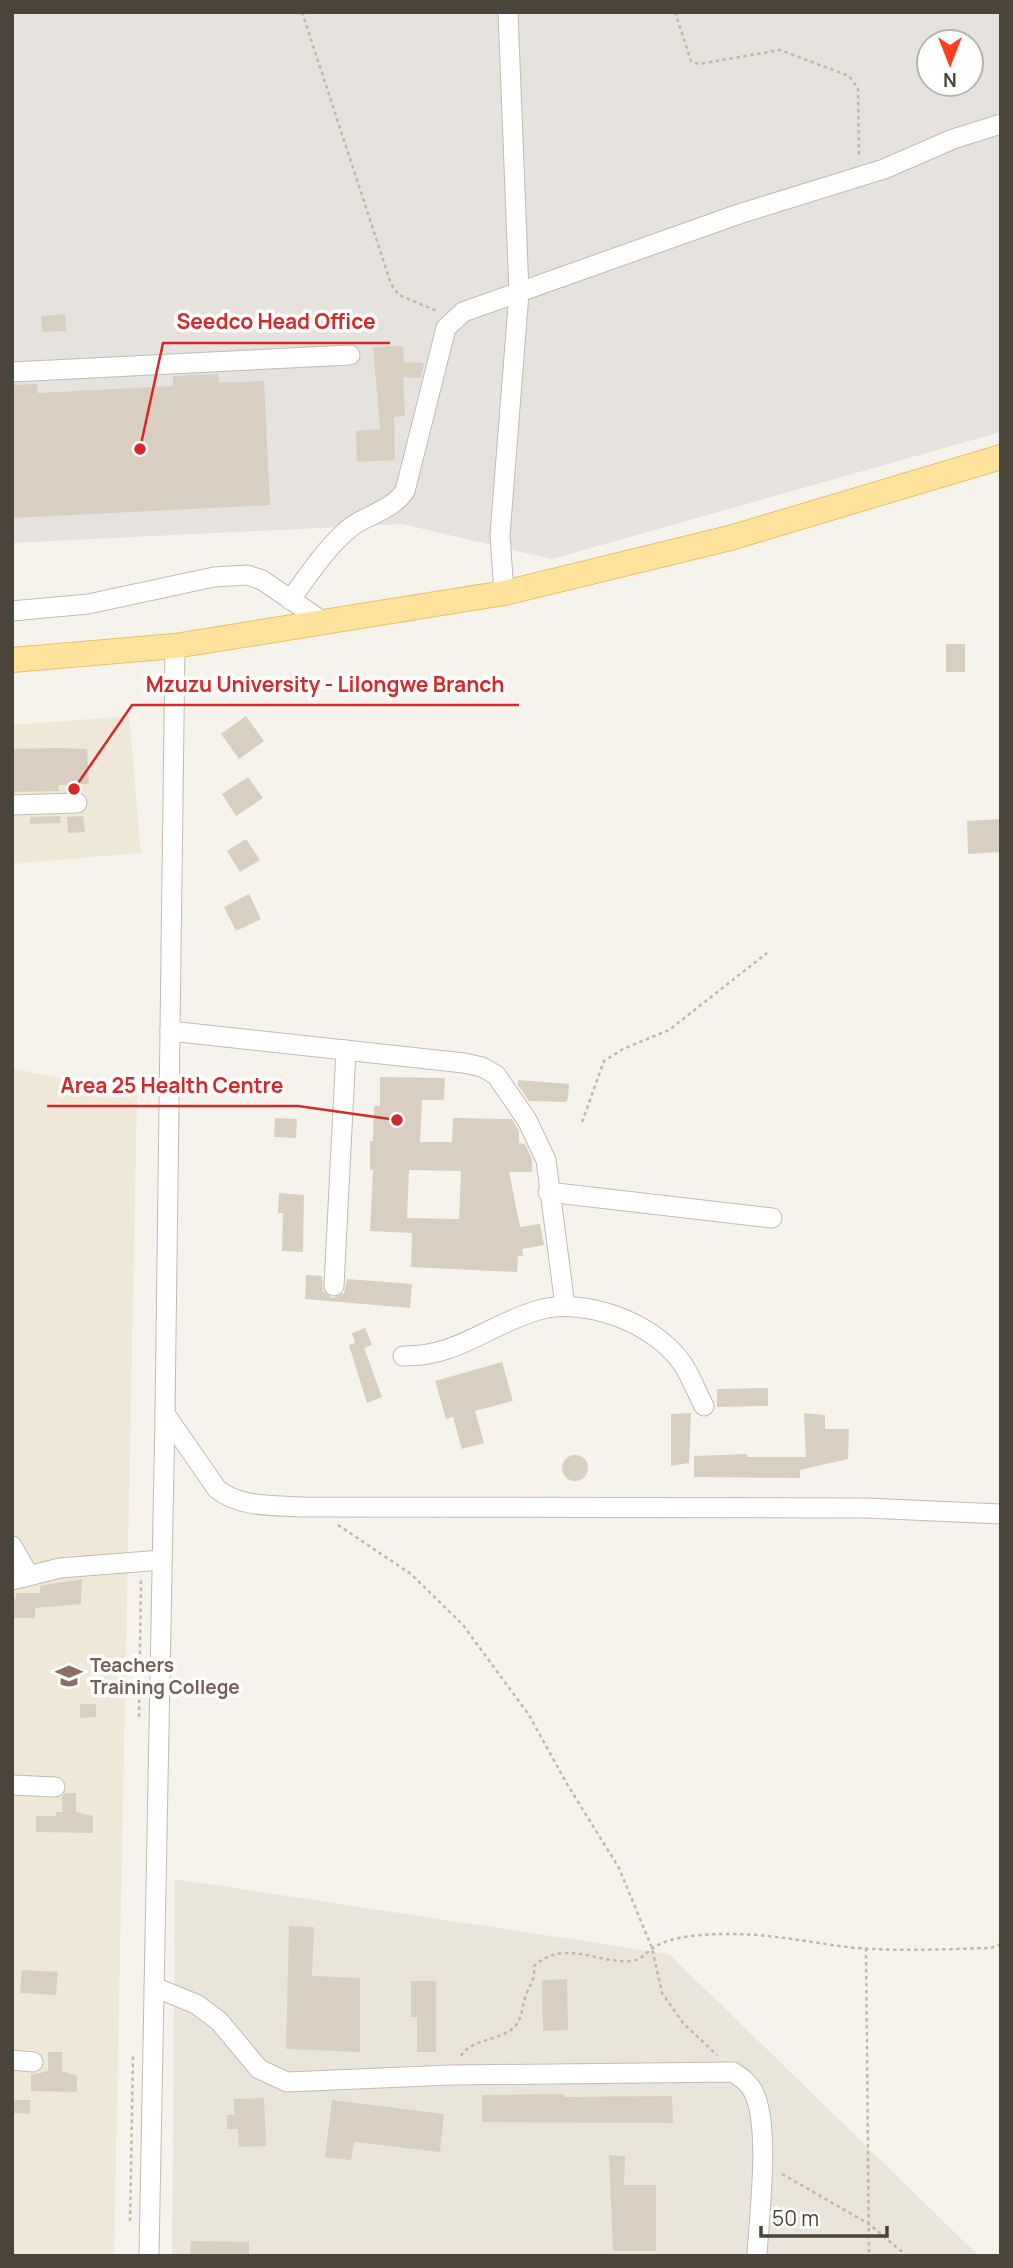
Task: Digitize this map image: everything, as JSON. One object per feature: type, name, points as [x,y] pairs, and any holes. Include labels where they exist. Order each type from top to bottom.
[{"type":"main road","points":[[12,660],[175,646],[504,593],[730,538],[1001,457]]},
{"type":"street","points":[[504,593],[500,534],[519,293],[508,12]]},
{"type":"street","points":[[290,600],[323,555],[349,529],[390,507],[405,491],[446,328],[453,318],[739,214],[861,177],[953,139],[1001,124]]},
{"type":"street","points":[[12,372],[350,355]]},
{"type":"street","points":[[12,611],[88,604],[233,574],[262,580],[325,623]]},
{"type":"street","points":[[149,2256],[165,1414],[175,646]]},
{"type":"street","points":[[12,805],[77,803]]},
{"type":"street","points":[[170,1031],[464,1063],[482,1066],[496,1075],[527,1120],[546,1160],[548,1192],[565,1306]]},
{"type":"street","points":[[334,1286],[346,1050]]},
{"type":"street","points":[[548,1192],[772,1218]]},
{"type":"street","points":[[404,1356],[428,1356],[448,1351],[538,1310],[565,1306],[612,1315],[653,1335],[681,1363],[704,1406]]},
{"type":"street","points":[[165,1414],[217,1489],[238,1501],[303,1507],[851,1508],[1001,1514]]},
{"type":"street","points":[[12,1546],[20,1577],[162,1560]]},
{"type":"street","points":[[12,1785],[55,1787]]},
{"type":"street","points":[[154,1987],[204,2010],[219,2021],[259,2069],[287,2082],[451,2076],[733,2072],[752,2089],[759,2112],[762,2139],[757,2256]]},
{"type":"street","points":[[12,2060],[33,2062]]},
{"type":"path","points":[[302,12],[391,284],[399,295],[453,318]]},
{"type":"path","points":[[675,12],[691,61],[699,64],[780,50],[849,76],[855,81],[859,106],[861,177]]},
{"type":"path","points":[[582,1122],[604,1061],[623,1049],[669,1030],[767,953]]},
{"type":"path","points":[[303,1507],[329,1519],[411,1574],[477,1641],[530,1715],[618,1868],[652,1948],[662,1993],[668,2005],[733,2072]]},
{"type":"path","points":[[451,2076],[465,2050],[479,2041],[510,2030],[518,2022],[527,1992],[535,1981],[534,1966],[542,1959],[579,1953],[633,1961],[644,1957],[652,1948],[675,1939],[729,1934],[802,1938],[866,1948],[991,1948],[1001,1944]]},
{"type":"path","points":[[866,1948],[869,2256]]},
{"type":"path","points":[[779,2170],[796,2185],[869,2224],[907,2256]]},
{"type":"shaded area","points":[[12,12],[1001,12],[1001,432],[552,559],[402,524],[12,543]]},
{"type":"shaded area","points":[[129,716],[141,853],[12,864],[12,725]]},
{"type":"shaded area","name":"Teachers Training College","points":[[12,1068],[137,1095],[114,2256],[12,2256]]},
{"type":"shaded area","points":[[175,1879],[669,1954],[979,2256],[172,2256]]},
{"type":"building","points":[[65,314],[66,331],[42,332],[41,316]]},
{"type":"building","points":[[403,346],[404,362],[424,363],[421,378],[403,377],[405,416],[394,417],[395,460],[357,462],[356,431],[380,429],[373,347]]},
{"type":"building","points":[[218,374],[219,383],[264,381],[270,505],[12,518],[12,385],[37,384],[38,393],[173,386],[173,376]]},
{"type":"building","points":[[946,644],[965,644],[965,672],[946,672]]},
{"type":"building","points":[[246,716],[264,741],[239,759],[221,734]]},
{"type":"building","points":[[12,749],[87,749],[89,784],[58,785],[59,791],[12,792]]},
{"type":"building","points":[[248,777],[263,798],[236,816],[222,794]]},
{"type":"building","points":[[60,816],[61,823],[30,824],[30,817]]},
{"type":"building","points":[[83,816],[85,832],[68,833],[67,817]]},
{"type":"building","points":[[1001,819],[1001,852],[968,854],[967,821]]},
{"type":"building","points":[[246,839],[260,860],[240,872],[227,851]]},
{"type":"building","points":[[249,894],[261,919],[236,931],[224,907]]},
{"type":"building","points":[[380,1077],[445,1078],[444,1100],[422,1100],[420,1142],[452,1142],[453,1118],[512,1119],[519,1131],[519,1143],[525,1144],[532,1159],[532,1172],[509,1172],[520,1227],[540,1224],[544,1245],[522,1249],[523,1256],[518,1256],[517,1272],[411,1267],[412,1233],[370,1231],[373,1170],[370,1170],[370,1141],[373,1141],[374,1106],[380,1106]],"holes":[[[409,1170],[461,1171],[459,1219],[407,1218]]]},
{"type":"building","points":[[518,1080],[569,1084],[568,1098],[566,1102],[529,1101],[518,1085]]},
{"type":"building","points":[[275,1118],[297,1119],[296,1138],[274,1137]]},
{"type":"building","points":[[279,1193],[304,1195],[303,1252],[282,1251],[283,1213],[278,1213]]},
{"type":"building","points":[[306,1275],[322,1276],[323,1291],[333,1298],[344,1293],[347,1279],[412,1284],[410,1308],[305,1299]]},
{"type":"building","points":[[365,1328],[372,1345],[364,1348],[382,1397],[367,1403],[349,1345],[355,1343],[352,1333]]},
{"type":"building","points":[[502,1362],[513,1401],[475,1411],[484,1443],[462,1449],[453,1417],[446,1419],[435,1381]]},
{"type":"building","points":[[768,1388],[768,1406],[717,1407],[717,1389]]},
{"type":"building","points":[[691,1413],[689,1463],[671,1466],[671,1414]]},
{"type":"building","points":[[804,1413],[825,1415],[825,1429],[849,1429],[848,1459],[800,1470],[800,1478],[694,1477],[694,1456],[747,1454],[747,1457],[806,1457]]},
{"type":"building","points":[[575,1455],[584,1459],[588,1468],[584,1477],[575,1481],[566,1477],[562,1468],[566,1459]]},
{"type":"building","points":[[82,1579],[81,1604],[35,1608],[35,1618],[12,1618],[12,1599],[16,1599],[16,1593],[40,1593],[40,1586]]},
{"type":"building","points":[[80,1704],[96,1704],[96,1717],[80,1718]]},
{"type":"building","points":[[76,1793],[76,1812],[93,1816],[93,1833],[36,1832],[36,1816],[56,1816],[56,1812],[62,1812],[62,1796]]},
{"type":"building","points":[[289,1926],[314,1927],[312,1976],[360,1978],[360,2052],[286,2049]]},
{"type":"building","points":[[22,1970],[58,1972],[56,1995],[20,1993]]},
{"type":"building","points":[[567,1979],[568,2030],[543,2031],[542,1980]]},
{"type":"building","points":[[411,1981],[436,1981],[436,2052],[417,2052],[417,2017],[411,2017]]},
{"type":"building","points":[[48,2052],[62,2052],[62,2071],[77,2076],[77,2092],[31,2091],[31,2075],[48,2071]]},
{"type":"building","points":[[564,2094],[564,2097],[672,2096],[673,2123],[482,2122],[482,2095]]},
{"type":"building","points":[[264,2098],[266,2146],[239,2147],[238,2129],[227,2129],[227,2115],[234,2115],[234,2099]]},
{"type":"building","points":[[12,2100],[30,2100],[30,2114],[12,2113]]},
{"type":"building","points":[[332,2100],[444,2114],[440,2152],[354,2142],[351,2160],[325,2157]]},
{"type":"building","points":[[609,2155],[625,2156],[624,2185],[656,2185],[656,2251],[613,2251]]},
{"type":"building","points":[[191,2241],[249,2242],[249,2256],[190,2256]]},
{"type":"place","name":"Seedco Head Office","points":[[140,449]]},
{"type":"place","name":"Mzuzu University - Lilongwe Branch","points":[[74,789]]},
{"type":"place","name":"Area 25 Health Centre","points":[[397,1120]]},
{"type":"place","name":"Teachers Training College","points":[[69,1676]]}]
